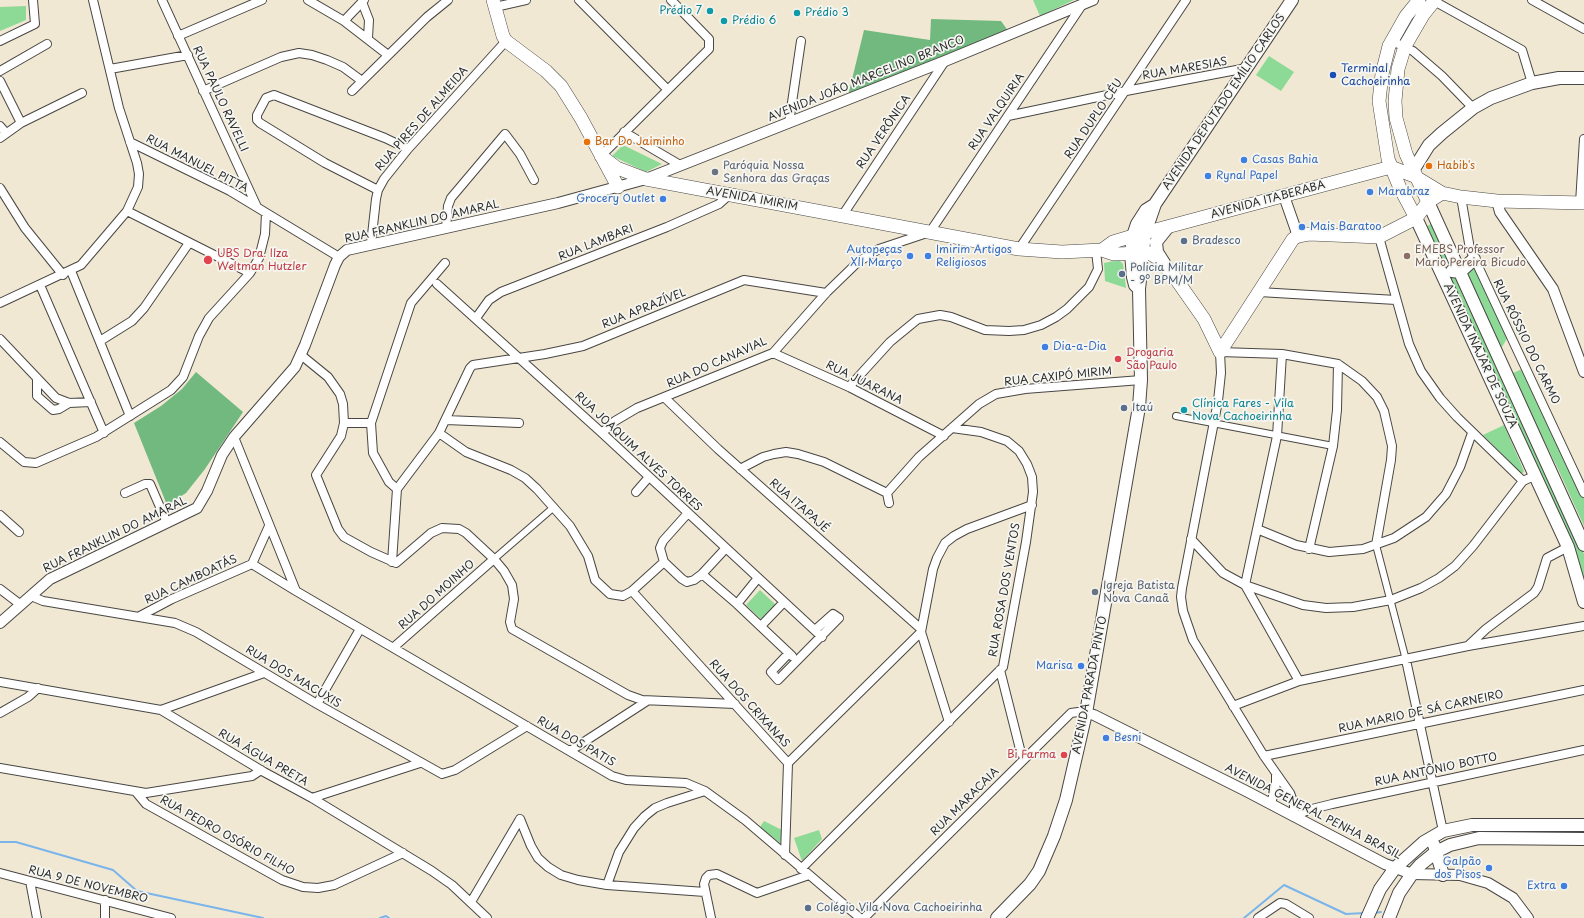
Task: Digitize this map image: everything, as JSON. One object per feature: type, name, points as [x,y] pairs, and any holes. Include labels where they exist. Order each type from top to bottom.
[{"type":"main road","name":"AVENIDA DEPUTADO EMÍLIO CARLOS","points":[[1139,234],[1155,204],[1292,0]]},
{"type":"main road","name":"AVENIDA INAJAR DE SOUZA","points":[[1419,0],[1406,16],[1392,41],[1382,74],[1379,101],[1383,133],[1391,167],[1536,475],[1568,547],[1584,602]]},
{"type":"main road","name":"AVENIDA INAJAR DE SOUZA","points":[[1435,1],[1412,31],[1405,46],[1398,69],[1395,101],[1396,118],[1404,149],[1413,174],[1428,202],[1584,545]]},
{"type":"main road","points":[[494,4],[501,31],[506,41]]},
{"type":"main road","name":"AVENIDA IMIRIM","points":[[506,41],[546,71],[561,86],[581,118],[601,156],[617,168],[646,179],[1019,249],[1056,252],[1099,250],[1114,254],[1137,253]]},
{"type":"main road","points":[[1404,149],[1417,151],[1429,145],[1473,108],[1496,96],[1532,83],[1559,78],[1584,78]]},
{"type":"main road","points":[[1413,174],[1429,145]]},
{"type":"main road","points":[[601,156],[618,187]]},
{"type":"main road","points":[[1391,167],[1413,174],[1442,193],[1461,197],[1497,201],[1582,203]]},
{"type":"main road","name":"AVENIDA ITABERABA","points":[[1139,234],[1391,167]]},
{"type":"main road","points":[[1220,352],[1293,239],[1298,236],[1309,234],[1379,237],[1416,218],[1428,202],[1442,193]]},
{"type":"main road","points":[[1155,204],[1155,213],[1159,220],[1172,226],[1156,242],[1157,252],[1204,319],[1220,352]]},
{"type":"main road","name":"AVENIDA IMIRIM","points":[[1099,250],[1113,242],[1139,234]]},
{"type":"main road","name":"AVENIDA PARADA PINTO","points":[[1139,234],[1134,282],[1139,290]]},
{"type":"main road","points":[[1430,248],[1436,250],[1446,268],[1450,271],[1460,272],[1474,259]]},
{"type":"main road","points":[[1137,253],[1154,255],[1164,264]]},
{"type":"main road","name":"AVENIDA PARADA PINTO","points":[[997,918],[1030,884],[1039,871],[1054,836],[1066,800],[1086,713],[1139,407],[1141,380],[1139,290],[1142,270],[1137,253]]},
{"type":"main road","points":[[1142,270],[1151,265],[1164,264]]},
{"type":"main road","points":[[1367,918],[1380,889],[1395,868],[1431,837],[1443,831],[1472,825],[1584,825]]},
{"type":"main road","points":[[1522,838],[1527,832],[1524,825]]},
{"type":"main road","points":[[1431,837],[1443,875]]},
{"type":"main road","points":[[1389,918],[1400,893],[1412,874],[1420,865],[1436,852],[1464,840],[1479,838],[1584,839]]},
{"type":"street","points":[[0,41],[35,24],[32,0]]},
{"type":"street","name":"RUA MANUEL PITTA","points":[[93,0],[130,142],[230,191],[338,257]]},
{"type":"street","name":"RUA PAULO RAVELLI","points":[[162,0],[257,207]]},
{"type":"street","points":[[178,36],[262,0]]},
{"type":"street","points":[[308,0],[344,21],[368,38],[388,55]]},
{"type":"street","points":[[352,91],[388,55],[448,0]]},
{"type":"street","points":[[494,4],[526,0]]},
{"type":"street","points":[[579,0],[667,89]]},
{"type":"street","points":[[601,156],[709,49],[709,39],[671,0]]},
{"type":"street","name":"AVENIDA JOÃO MARCELINO BRANCO","points":[[646,179],[946,61],[1093,0]]},
{"type":"street","name":"RUA DUPLO CÉU","points":[[1019,249],[1186,0]]},
{"type":"street","points":[[1532,0],[1584,30]]},
{"type":"street","points":[[344,21],[363,1],[369,20],[368,38]]},
{"type":"street","points":[[1435,1],[1522,50],[1532,83]]},
{"type":"street","name":"RUA VALQUIRIA","points":[[930,232],[1082,5]]},
{"type":"street","name":"RUA PIRES DE ALMEIDA","points":[[371,244],[378,190],[408,149],[506,41]]},
{"type":"street","points":[[789,123],[800,41]]},
{"type":"street","points":[[1392,41],[1405,46],[1442,76],[1473,108]]},
{"type":"street","points":[[0,70],[47,44]]},
{"type":"street","points":[[204,92],[281,57],[299,54],[312,55],[327,60],[343,67],[362,81]]},
{"type":"street","points":[[110,68],[188,55]]},
{"type":"street","name":"RUA VERÔNICA","points":[[842,216],[946,61]]},
{"type":"street","name":"RUA MARESIAS","points":[[1008,116],[1126,91],[1247,68]]},
{"type":"street","points":[[0,81],[21,123]]},
{"type":"street","points":[[0,126],[3,136],[21,123],[82,93]]},
{"type":"street","points":[[378,190],[325,163],[260,123],[257,115],[266,98],[274,94],[385,138],[408,149]]},
{"type":"street","points":[[624,132],[680,165]]},
{"type":"street","points":[[446,228],[448,206],[451,198],[505,134],[520,154],[534,180]]},
{"type":"street","points":[[1582,203],[1584,139]]},
{"type":"street","points":[[0,303],[63,275],[86,261],[127,211],[138,187],[139,174],[130,142]]},
{"type":"street","name":"RUA FRANKLIN DO AMARAL","points":[[0,623],[47,582],[61,573],[194,511],[199,506],[222,455],[234,437],[287,377],[301,355],[338,257],[347,250],[558,203],[646,179]]},
{"type":"street","points":[[0,188],[25,228],[63,275]]},
{"type":"street","name":"RUA LAMBARI","points":[[476,318],[489,300],[501,292],[667,227],[719,204],[729,195]]},
{"type":"street","points":[[1284,196],[1298,236]]},
{"type":"street","name":"RUA RÓSSIO DO CARMO","points":[[1461,197],[1470,249],[1474,259],[1584,493]]},
{"type":"street","points":[[1497,201],[1500,212],[1551,284],[1584,372]]},
{"type":"street","points":[[127,211],[250,273]]},
{"type":"street","points":[[0,442],[24,462],[31,464],[96,438],[177,384],[183,377],[200,336],[210,318],[250,273],[259,258],[262,249],[266,213]]},
{"type":"street","points":[[903,227],[906,235],[904,240]]},
{"type":"street","name":"RUA DO CANAVIAL","points":[[602,433],[615,420],[626,413],[773,353],[826,293],[858,262],[879,249],[930,232]]},
{"type":"street","points":[[1379,237],[1409,344],[1421,371],[1440,398],[1472,433],[1523,481]]},
{"type":"street","points":[[100,341],[132,321],[144,308],[189,243]]},
{"type":"street","points":[[849,387],[890,342],[918,319],[940,315],[951,317],[985,330],[1009,331],[1024,330],[1041,325],[1056,317],[1071,305],[1089,287],[1098,269],[1099,250]]},
{"type":"street","points":[[397,489],[389,482],[373,453],[371,423],[411,304],[445,262]]},
{"type":"street","points":[[71,271],[130,416]]},
{"type":"street","name":"RUA APRAZÍVEL","points":[[446,420],[470,368],[477,364],[583,346],[744,280],[826,293]]},
{"type":"street","name":"RUA JOAQUIM ALVES TORRES","points":[[437,284],[602,433],[822,637]]},
{"type":"street","points":[[40,285],[104,433]]},
{"type":"street","points":[[1259,292],[1396,300]]},
{"type":"street","points":[[0,339],[56,398],[69,403],[91,402]]},
{"type":"street","points":[[1294,817],[1294,804],[1290,793],[1276,775],[1193,640],[1183,611],[1181,597],[1219,387],[1220,352],[1282,354],[1338,364],[1362,381],[1376,397],[1384,411],[1390,433],[1392,460],[1376,545],[1406,660],[1443,831]]},
{"type":"street","name":"RUA JUARANA","points":[[773,353],[849,387],[944,436]]},
{"type":"street","points":[[1282,354],[1277,436],[1245,585],[1299,681]]},
{"type":"street","points":[[301,355],[328,377],[335,385],[343,404],[344,423],[341,436],[317,471],[316,479],[340,533],[371,552],[392,562],[398,562],[430,533],[442,528],[450,527],[466,533],[494,558],[504,571],[514,591],[510,622],[512,629],[628,695],[646,701],[735,704]]},
{"type":"street","points":[[1309,549],[1333,446],[1337,410],[1338,364]]},
{"type":"street","points":[[37,378],[37,396],[53,410],[59,409],[69,403]]},
{"type":"street","name":"RUA CAXIPÓ MIRIM","points":[[887,492],[919,458],[952,428],[980,404],[996,394],[1025,389],[1141,380]]},
{"type":"street","name":"RUA ITAPAJÉ","points":[[665,398],[740,469],[921,630]]},
{"type":"street","points":[[1176,416],[1333,446]]},
{"type":"street","points":[[392,562],[397,489],[439,433],[446,420],[520,423]]},
{"type":"street","points":[[344,423],[371,423]]},
{"type":"street","name":"RUA ROSA DOS VENTOS","points":[[801,869],[1003,667],[1032,505],[1032,477],[1027,464],[1018,451],[1007,441],[974,430],[952,428]]},
{"type":"street","points":[[439,433],[466,452],[511,470],[525,478],[554,506],[580,543],[588,556],[595,580],[601,588],[616,596],[623,596],[632,591],[664,562]]},
{"type":"street","points":[[1257,529],[1309,549],[1344,552],[1363,549],[1394,538],[1412,528],[1426,517],[1446,494],[1457,474],[1472,433]]},
{"type":"street","points":[[234,437],[296,591]]},
{"type":"street","points":[[740,469],[763,456],[786,452],[798,454],[824,462],[887,492],[889,503]]},
{"type":"street","points":[[1191,539],[1224,574],[1245,585],[1303,605],[1326,608],[1353,607],[1391,600],[1421,588],[1455,566],[1487,529],[1523,481],[1536,475]]},
{"type":"street","points":[[636,492],[649,477]]},
{"type":"street","points":[[125,494],[145,484],[150,484],[167,523]]},
{"type":"street","points":[[949,722],[921,630],[933,569],[937,558],[945,544],[954,536],[967,529],[1032,505]]},
{"type":"street","points":[[494,558],[554,506]]},
{"type":"street","points":[[688,513],[663,541],[660,548],[664,562],[687,582],[694,580],[702,574],[726,548]]},
{"type":"street","points":[[0,515],[19,532]]},
{"type":"street","points":[[252,564],[269,526]]},
{"type":"street","points":[[1468,646],[1486,629],[1534,593],[1538,587],[1547,558],[1568,547]]},
{"type":"street","name":"RUA DO MOINHO","points":[[394,648],[494,558]]},
{"type":"street","name":"RUA DOS PATIS","points":[[252,564],[360,629],[620,779],[686,783],[705,791],[745,820],[860,918]]},
{"type":"street","name":"RUA CAMBOATÁS","points":[[140,616],[172,599],[252,564]]},
{"type":"street","points":[[702,574],[737,604],[797,660]]},
{"type":"street","points":[[737,604],[758,578]]},
{"type":"street","points":[[0,589],[21,605]]},
{"type":"street","name":"RUA DOS CRIXANAS","points":[[632,591],[788,763],[785,855]]},
{"type":"street","name":"RUA DOS MACUXIS","points":[[31,596],[43,601],[158,619],[196,632],[317,704],[442,774],[449,773],[527,726]]},
{"type":"street","points":[[761,626],[784,602]]},
{"type":"street","points":[[789,653],[771,672],[778,680],[822,637],[839,618],[833,614],[815,630]]},
{"type":"street","points":[[1233,706],[1299,681],[1468,646],[1584,626]]},
{"type":"street","points":[[317,704],[360,629]]},
{"type":"street","points":[[788,763],[921,630]]},
{"type":"street","points":[[1000,670],[1021,753],[1024,758]]},
{"type":"street","points":[[161,710],[264,673]]},
{"type":"street","name":"RUA ÁGUA PRETA","points":[[0,682],[161,710],[261,770],[312,798],[432,871],[471,902],[487,918]]},
{"type":"street","points":[[0,713],[28,697],[38,688]]},
{"type":"street","name":"RUA MARIO DE SÁ CARNEIRO","points":[[1264,756],[1584,690]]},
{"type":"street","points":[[570,751],[646,701]]},
{"type":"street","name":"RUA MARACAIA","points":[[864,918],[1071,713],[1086,713]]},
{"type":"street","name":"AVENIDA GENERAL PENHA BRASIL","points":[[1086,713],[1094,715],[1271,804],[1345,844],[1395,868],[1412,874],[1460,875],[1488,883],[1513,898],[1528,918]]},
{"type":"street","name":"RUA ANTÔNIO BOTTO","points":[[1294,817],[1308,810],[1584,750]]},
{"type":"street","points":[[312,798],[420,763]]},
{"type":"street","points":[[0,768],[146,793],[252,776],[261,770]]},
{"type":"street","points":[[1271,804],[1276,784],[1276,775]]},
{"type":"street","points":[[607,885],[619,852],[634,828],[645,816],[655,808],[705,791]]},
{"type":"street","name":"RUA PEDRO OSÓRIO FILHO","points":[[136,792],[146,804],[282,880],[297,886],[313,889],[328,886],[402,853]]},
{"type":"street","points":[[471,902],[520,820],[538,858],[548,867],[561,875],[578,880],[607,885],[705,892]]},
{"type":"street","name":"RUA 9 DE NOVEMBRO","points":[[0,874],[105,900],[167,918]]},
{"type":"street","points":[[711,918],[704,880],[713,874],[725,877],[742,887],[757,893],[808,875]]},
{"type":"street","points":[[30,881],[37,918]]},
{"type":"street","points":[[105,900],[105,918]]},
{"type":"street","points":[[1258,918],[1276,905],[1286,904],[1308,918]]},
{"type":"green space","points":[[1033,0],[1074,0],[1040,16]]},
{"type":"green space","points":[[26,6],[26,20],[0,31],[0,7]]},
{"type":"green space","points":[[931,19],[1001,21],[1009,32],[848,96],[864,30],[930,40]]},
{"type":"green space","points":[[1269,56],[1294,72],[1281,91],[1256,75]]},
{"type":"green space","points":[[623,145],[662,164],[646,172],[612,156]]},
{"type":"green space","points":[[1431,224],[1448,260],[1444,262],[1427,226]]},
{"type":"green space","points":[[1119,260],[1123,264],[1126,288],[1105,281],[1104,263]]},
{"type":"green space","points":[[1475,267],[1509,335],[1502,347],[1496,345],[1465,273]]},
{"type":"green space","points":[[1444,274],[1455,277],[1577,535],[1584,554],[1584,582]]},
{"type":"green space","points":[[1524,368],[1584,495],[1584,526],[1559,471],[1511,374]]},
{"type":"green space","points":[[196,372],[243,412],[205,469],[186,493],[167,505],[134,423],[161,406],[182,389]]},
{"type":"green space","points":[[1504,425],[1524,471],[1523,473],[1521,473],[1483,435]]},
{"type":"green space","points":[[760,590],[777,606],[762,620],[746,605]]},
{"type":"green space","points":[[764,821],[784,831],[780,843],[760,827]]},
{"type":"green space","points":[[819,830],[822,839],[802,861],[794,838]]},
{"type":"waterway","points":[[0,842],[16,842],[113,870],[137,891],[263,918]]},
{"type":"waterway","points":[[1244,918],[1284,885],[1346,914],[1365,913]]},
{"type":"waterway","points":[[1374,913],[1381,912]]},
{"type":"waterway","points":[[380,918],[386,916],[389,918]]},
{"type":"place","name":"Prédio 7","points":[[710,11]]},
{"type":"place","name":"Prédio 3","points":[[797,13]]},
{"type":"place","name":"Prédio 6","points":[[724,21]]},
{"type":"place","name":"Terminal Cachoeirinha","points":[[1333,75]]},
{"type":"place","name":"Bar Do Jaiminho","points":[[587,142]]},
{"type":"place","name":"Casas Bahia","points":[[1244,160]]},
{"type":"place","name":"Habib's","points":[[1429,166]]},
{"type":"place","name":"Paróquia Nossa Senhora das Graças","points":[[715,172]]},
{"type":"place","name":"Rynal Papel","points":[[1208,176]]},
{"type":"place","name":"Marabraz","points":[[1370,192]]},
{"type":"place","name":"Grocery Outlet","points":[[663,199]]},
{"type":"place","name":"Mais Baratoo","points":[[1302,227]]},
{"type":"place","name":"Bradesco","points":[[1184,241]]},
{"type":"place","name":"Autopeças XII Março","points":[[910,256]]},
{"type":"place","name":"Imirim Artigos Religiosos","points":[[928,256]]},
{"type":"place","name":"EMEBS Professor Mario Pereira Bicudo","points":[[1407,256]]},
{"type":"place","name":"UBS Dra. Ilza Weltman Hutzler","points":[[208,260]]},
{"type":"place","name":"Policia Militar - 9º BPM/M","points":[[1122,274]]},
{"type":"place","name":"Dia-a-Dia","points":[[1045,347]]},
{"type":"place","name":"Drogaria São Paulo","points":[[1118,359]]},
{"type":"place","name":"Itaú","points":[[1124,408]]},
{"type":"place","name":"Clínica Fares - Vila Nova Cachoeirinha","points":[[1184,410]]},
{"type":"place","name":"Igreja Batista Nova Canaã","points":[[1095,592]]},
{"type":"place","name":"Marisa","points":[[1081,666]]},
{"type":"place","name":"Besni","points":[[1106,738]]},
{"type":"place","name":"Bi Farma","points":[[1064,755]]},
{"type":"place","name":"Galpão dos Pisos","points":[[1489,868]]},
{"type":"place","name":"Extra","points":[[1564,886]]},
{"type":"place","name":"Colégio Vila Nova Cachoeirinha","points":[[808,908]]}]
